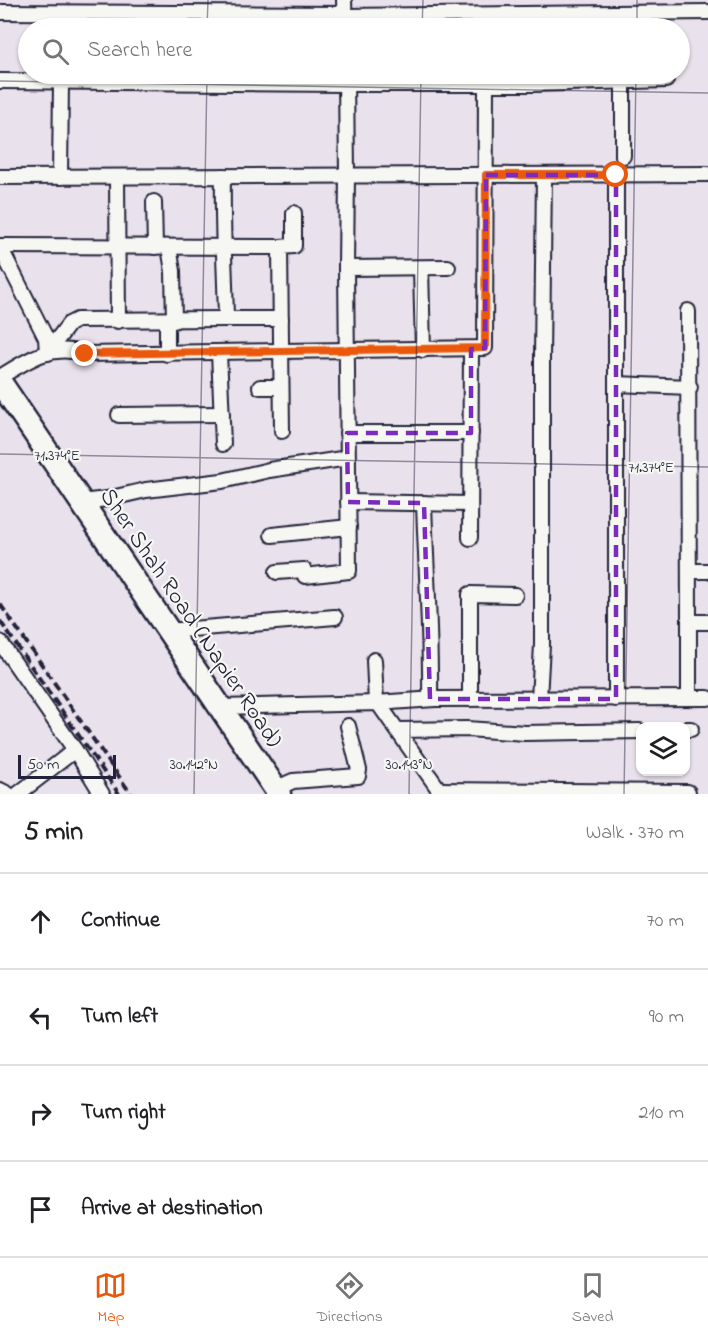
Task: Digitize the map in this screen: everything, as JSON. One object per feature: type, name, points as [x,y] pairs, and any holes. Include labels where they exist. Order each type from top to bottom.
[{"type":"main road","name":"Sher Shah Road (Napier Road)","points":[[0,382],[78,505],[273,792]]},
{"type":"main road","name":"Sher Shah Road (Napier Road)","points":[[0,401],[168,631],[220,707],[273,792]]},
{"type":"street","points":[[0,12],[344,15],[708,12]]},
{"type":"street","points":[[0,81],[18,81]]},
{"type":"street","points":[[60,177],[61,84]]},
{"type":"street","points":[[277,572],[304,570],[305,576],[349,571],[346,84]]},
{"type":"street","points":[[0,377],[32,357],[57,350],[71,350],[85,354],[167,354],[423,351],[485,348],[486,84]]},
{"type":"street","points":[[623,84],[623,156]]},
{"type":"street","points":[[0,177],[708,174]]},
{"type":"street","points":[[538,699],[542,645],[544,175]]},
{"type":"street","points":[[616,175],[616,699]]},
{"type":"street","points":[[223,176],[222,247],[226,319]]},
{"type":"street","points":[[117,177],[118,321]]},
{"type":"street","points":[[154,202],[155,247]]},
{"type":"street","points":[[47,353],[46,338],[0,247],[294,246],[294,213]]},
{"type":"street","points":[[167,354],[173,270],[169,247]]},
{"type":"street","points":[[280,247],[282,431]]},
{"type":"street","points":[[346,268],[448,267]]},
{"type":"street","points":[[422,268],[423,351]]},
{"type":"street","points":[[688,311],[690,387],[689,698]]},
{"type":"street","points":[[47,353],[69,324],[77,320],[281,319]]},
{"type":"street","points":[[470,538],[471,349]]},
{"type":"street","points":[[219,353],[223,444]]},
{"type":"street","points":[[616,384],[690,387]]},
{"type":"street","points":[[260,387],[281,387]]},
{"type":"street","points":[[119,415],[222,414]]},
{"type":"street","points":[[348,433],[471,433]]},
{"type":"street","points":[[78,505],[146,490],[222,481],[270,470],[348,458]]},
{"type":"street","points":[[348,502],[470,504]]},
{"type":"street","points":[[424,503],[426,590],[431,646],[430,699]]},
{"type":"street","points":[[272,535],[349,527]]},
{"type":"street","points":[[688,571],[708,571]]},
{"type":"street","points":[[470,699],[470,594],[514,595]]},
{"type":"street","points":[[168,631],[335,617]]},
{"type":"street","points":[[689,622],[708,622]]},
{"type":"street","points":[[0,642],[75,750],[102,794]]},
{"type":"street","points":[[374,660],[376,703]]},
{"type":"street","points":[[220,707],[376,703],[430,699],[708,698]]},
{"type":"street","points":[[376,703],[398,730],[440,792],[688,792]]},
{"type":"street","points":[[273,792],[294,781],[358,776],[359,770],[348,726]]},
{"type":"street","points":[[398,730],[467,729],[525,733],[636,731]]},
{"type":"street","points":[[18,794],[75,750]]},
{"type":"street","points":[[0,790],[8,794]]},
{"type":"highlighted area","points":[[486,175],[616,175],[616,699],[430,699],[424,503],[348,502],[347,433],[471,433],[471,349],[485,348]]},
{"type":"railway","points":[[0,604],[131,794]]},
{"type":"railway","points":[[0,621],[119,794]]},
{"type":"route","points":[[85,354],[423,351],[485,348],[486,175],[616,175]]}]
